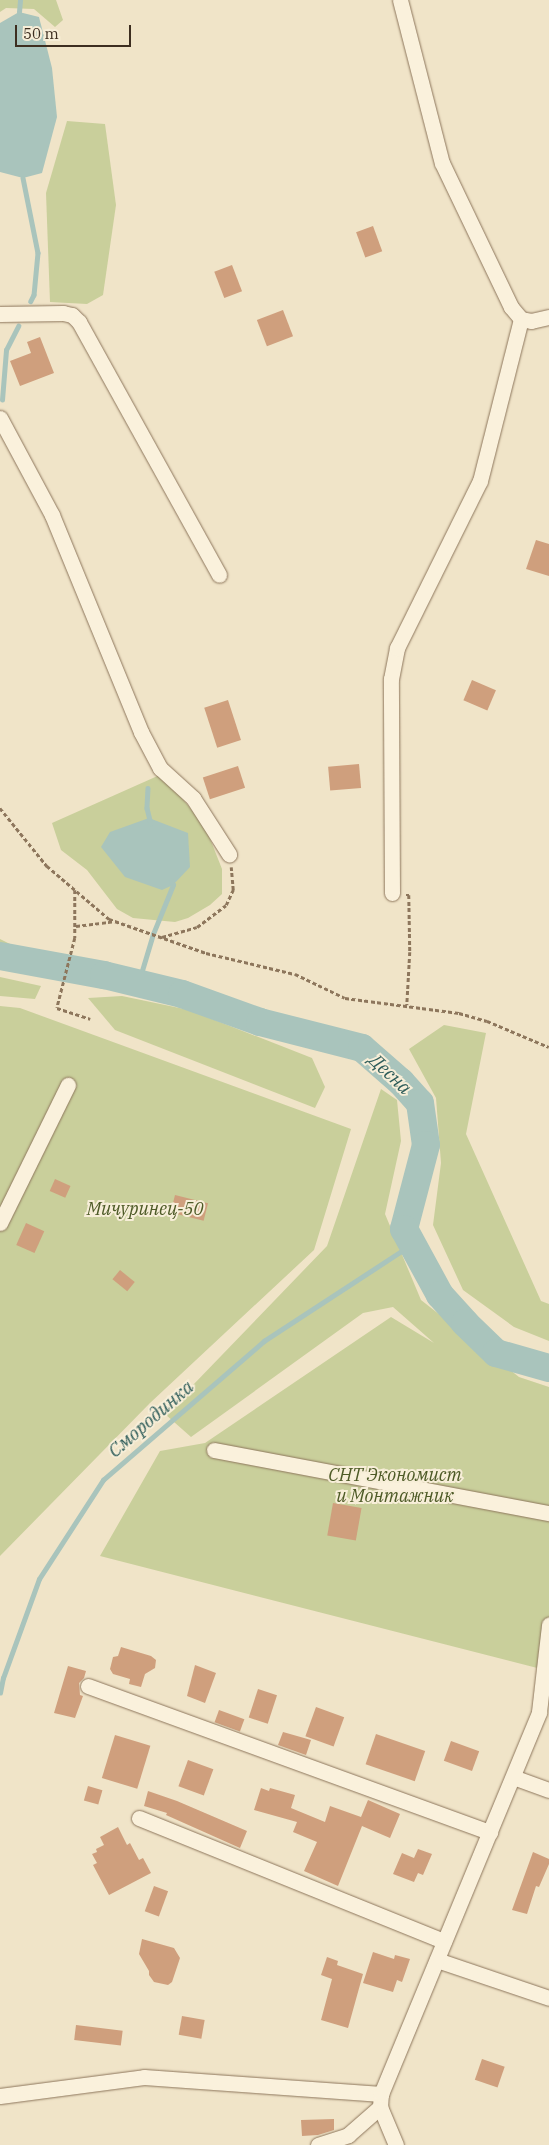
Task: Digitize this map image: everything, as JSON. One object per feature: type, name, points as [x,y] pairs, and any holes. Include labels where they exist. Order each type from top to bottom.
[{"type":"street","points":[[392,893],[391,679],[397,648],[480,481],[521,320],[511,306],[442,163],[400,0]]},
{"type":"street","points":[[0,314],[63,313],[72,315],[79,322],[219,575]]},
{"type":"street","points":[[521,320],[549,317]]},
{"type":"street","points":[[0,418],[52,515],[141,732],[160,768],[193,798],[229,854]]},
{"type":"street","points":[[0,1223],[68,1085]]},
{"type":"street","points":[[214,1450],[549,1513]]},
{"type":"street","points":[[318,2145],[348,2135],[381,2100],[444,1941],[513,1777],[544,1710],[549,1625]]},
{"type":"street","points":[[88,1686],[490,1832]]},
{"type":"street","points":[[513,1777],[549,1790]]},
{"type":"street","points":[[138,1818],[444,1941]]},
{"type":"street","points":[[437,1960],[549,1998]]},
{"type":"street","points":[[0,2096],[144,2077],[381,2100]]},
{"type":"street","points":[[381,2100],[396,2145]]},
{"type":"path","points":[[0,808],[47,866],[109,919],[206,953],[295,974],[345,998],[459,1013],[487,1021],[549,1048]]},
{"type":"path","points":[[161,937],[197,927],[226,905],[233,890],[229,854]]},
{"type":"path","points":[[75,890],[75,938],[57,1008],[90,1019]]},
{"type":"path","points":[[392,893],[409,895],[410,968],[407,1005]]},
{"type":"path","points":[[76,926],[115,921]]},
{"type":"green space","points":[[0,0],[56,0],[63,20],[55,27],[34,9],[6,8],[0,12]]},
{"type":"green space","points":[[67,121],[105,124],[116,205],[103,295],[87,304],[50,302],[46,193]]},
{"type":"green space","points":[[162,774],[205,826],[222,869],[222,894],[210,905],[188,918],[175,922],[133,918],[117,909],[87,870],[61,850],[52,823]]},
{"type":"green space","points":[[0,939],[30,954],[34,970],[0,963]]},
{"type":"green space","points":[[0,977],[41,986],[35,999],[0,996]]},
{"type":"green space","points":[[122,996],[189,1010],[312,1058],[325,1087],[315,1108],[115,1030],[88,998]]},
{"type":"green space","name":"Мичуринец-50","points":[[0,1006],[20,1008],[351,1129],[314,1250],[150,1403],[0,1556]]},
{"type":"green space","points":[[444,1025],[486,1033],[466,1134],[541,1301],[549,1304],[549,1341],[514,1327],[463,1290],[433,1225],[441,1163],[436,1098],[409,1049]]},
{"type":"green space","name":"СНТ Экономист и Монтажник","points":[[381,1089],[397,1100],[401,1141],[385,1214],[421,1300],[519,1377],[549,1387],[549,1671],[100,1556],[160,1451],[205,1443],[391,1317],[434,1343],[393,1307],[363,1313],[191,1437],[165,1414],[327,1246]]},
{"type":"water","points":[[19,12],[39,17],[52,68],[57,117],[42,173],[23,178],[0,172],[0,23]]},
{"type":"water","points":[[149,818],[188,833],[190,867],[173,885],[162,890],[125,877],[101,847],[110,832]]},
{"type":"building","points":[[373,226],[382,251],[365,258],[356,232]]},
{"type":"building","points":[[232,265],[242,291],[224,298],[214,272]]},
{"type":"building","points":[[283,310],[293,336],[267,346],[257,320]]},
{"type":"building","points":[[40,337],[54,373],[20,386],[10,361],[31,353],[27,342]]},
{"type":"building","points":[[536,540],[549,544],[549,576],[526,569]]},
{"type":"building","points":[[472,680],[496,690],[487,710],[463,700]]},
{"type":"building","points":[[228,700],[241,740],[217,748],[204,708]]},
{"type":"building","points":[[359,764],[361,788],[330,791],[328,767]]},
{"type":"building","points":[[238,766],[245,788],[210,799],[203,777]]},
{"type":"building","points":[[55,1179],[71,1186],[65,1198],[50,1191]]},
{"type":"building","points":[[175,1195],[208,1203],[204,1221],[171,1212]]},
{"type":"building","points":[[26,1223],[44,1231],[35,1253],[16,1245]]},
{"type":"building","points":[[120,1270],[135,1282],[127,1291],[112,1279]]},
{"type":"building","points":[[333,1503],[362,1508],[356,1541],[327,1535]]},
{"type":"building","points":[[121,1647],[151,1656],[156,1660],[155,1668],[145,1674],[141,1687],[129,1684],[130,1679],[113,1674],[110,1669],[113,1657],[118,1656]]},
{"type":"building","points":[[195,1665],[216,1673],[205,1703],[187,1696]]},
{"type":"building","points":[[68,1666],[86,1671],[84,1678],[79,1683],[80,1695],[83,1696],[75,1718],[54,1713]]},
{"type":"building","points":[[258,1689],[277,1695],[268,1724],[249,1718]]},
{"type":"building","points":[[316,1707],[344,1717],[334,1746],[305,1736]]},
{"type":"building","points":[[219,1710],[244,1719],[240,1731],[215,1722]]},
{"type":"building","points":[[283,1732],[311,1740],[306,1755],[278,1745]]},
{"type":"building","points":[[376,1734],[425,1751],[415,1781],[366,1764]]},
{"type":"building","points":[[115,1735],[150,1746],[137,1789],[102,1778]]},
{"type":"building","points":[[451,1741],[479,1751],[472,1771],[444,1761]]},
{"type":"building","points":[[188,1760],[213,1769],[204,1796],[178,1786]]},
{"type":"building","points":[[88,1786],[102,1790],[98,1805],[84,1800]]},
{"type":"building","points":[[261,1788],[269,1791],[270,1788],[295,1795],[291,1808],[325,1822],[330,1806],[361,1817],[368,1800],[400,1814],[390,1838],[362,1826],[338,1886],[304,1871],[317,1842],[293,1832],[297,1822],[254,1810]]},
{"type":"building","points":[[148,1791],[177,1801],[247,1831],[240,1848],[166,1815],[167,1813],[144,1806]]},
{"type":"building","points":[[118,1827],[127,1845],[130,1843],[139,1860],[143,1858],[151,1873],[109,1895],[93,1865],[97,1863],[92,1854],[97,1852],[96,1849],[104,1845],[100,1837]]},
{"type":"building","points":[[418,1849],[432,1854],[423,1875],[418,1873],[414,1882],[393,1874],[402,1853],[414,1858]]},
{"type":"building","points":[[533,1852],[549,1859],[549,1864],[539,1887],[536,1886],[527,1914],[512,1910]]},
{"type":"building","points":[[154,1886],[168,1891],[159,1917],[145,1911]]},
{"type":"building","points":[[142,1939],[174,1948],[180,1958],[172,1982],[168,1985],[154,1982],[149,1975],[149,1971],[139,1954]]},
{"type":"building","points":[[373,1952],[394,1959],[395,1955],[410,1959],[402,1982],[397,1980],[393,1992],[363,1983]]},
{"type":"building","points":[[327,1957],[338,1961],[337,1965],[363,1974],[348,2028],[321,2020],[332,1979],[321,1975]]},
{"type":"building","points":[[182,2016],[205,2020],[201,2039],[179,2035]]},
{"type":"building","points":[[76,2025],[123,2031],[121,2046],[74,2040]]},
{"type":"building","points":[[482,2059],[505,2067],[498,2088],[475,2080]]},
{"type":"building","points":[[334,2119],[334,2130],[318,2135],[302,2136],[301,2120]]},
{"type":"waterway","points":[[19,12],[20,0]]},
{"type":"waterway","points":[[23,178],[38,253],[34,295],[31,301]]},
{"type":"waterway","points":[[2,400],[6,350],[18,326]]},
{"type":"waterway","points":[[148,788],[147,808],[151,824]]},
{"type":"waterway","points":[[138,984],[153,934],[173,885],[171,881]]},
{"type":"waterway","name":"Десна","points":[[0,956],[104,975],[182,994],[260,1022],[362,1048],[401,1082],[420,1103],[426,1145],[404,1229],[440,1295],[496,1353],[549,1368]]},
{"type":"waterway","name":"Смородинка","points":[[0,1693],[3,1678],[39,1579],[103,1480],[264,1341],[412,1244]]}]
